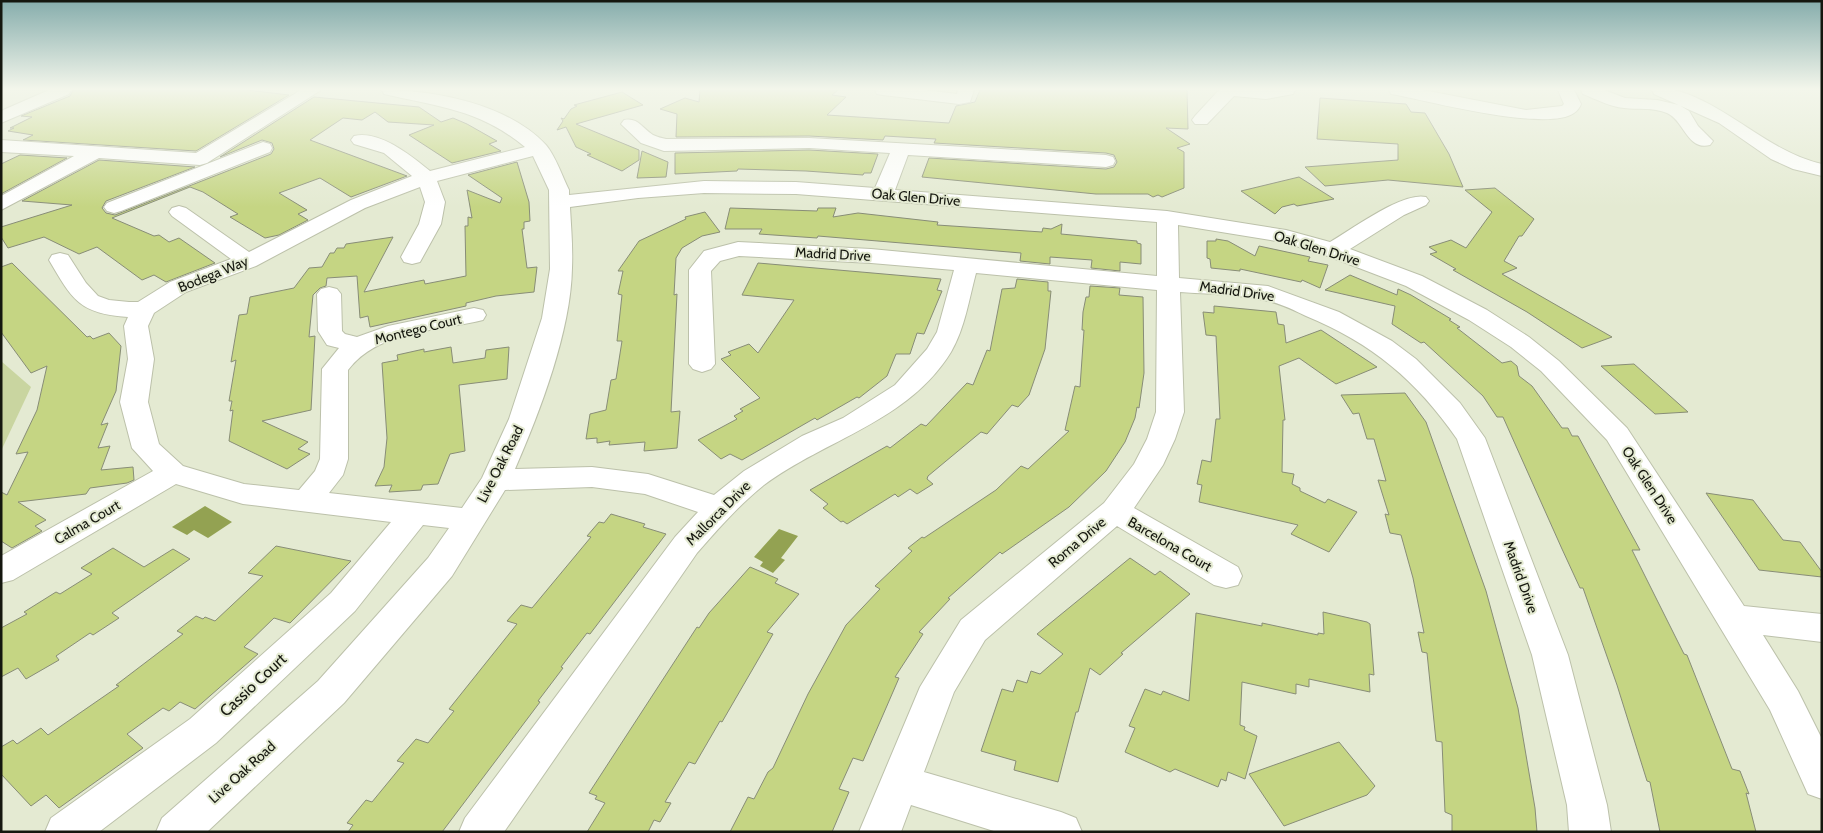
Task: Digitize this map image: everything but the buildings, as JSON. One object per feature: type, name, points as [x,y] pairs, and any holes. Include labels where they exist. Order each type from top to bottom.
[{"type":"street","points":[[114,207],[208,163],[258,129]]},
{"type":"street","name":"Live Oak Road","points":[[177,832],[331,692],[440,567],[496,480],[524,419],[554,318],[561,269],[560,202],[558,190],[539,149],[514,129]]},
{"type":"street","points":[[636,129],[647,139],[664,144],[809,143],[1106,161]]},
{"type":"street","points":[[1691,129],[1704,141]]},
{"type":"street","points":[[1740,129],[1778,155],[1800,165],[1822,170]]},
{"type":"street","points":[[360,140],[391,149],[426,178],[435,202],[430,224],[412,257]]},
{"type":"street","points":[[1,146],[208,163],[263,148]]},
{"type":"street","points":[[883,194],[901,148]]},
{"type":"street","name":"Bodega Way","points":[[144,309],[178,287],[248,261],[358,204],[426,178],[539,149]]},
{"type":"street","points":[[1,204],[94,153]]},
{"type":"street","name":"Oak Glen Drive","points":[[560,202],[638,192],[704,187],[796,188],[1167,217],[1286,236],[1333,250],[1414,281],[1454,302],[1520,342],[1550,366],[1616,434],[1734,618],[1785,702],[1822,781]]},
{"type":"street","points":[[1333,250],[1397,211],[1419,201]]},
{"type":"street","points":[[179,212],[248,261]]},
{"type":"street","name":"Roma Drive","points":[[880,832],[938,686],[973,630],[1114,511],[1133,490],[1162,439],[1170,412],[1167,217]]},
{"type":"street","name":"Madrid Drive","points":[[702,364],[700,270],[712,256],[738,249],[871,256],[1169,282],[1268,293],[1314,309],[1374,338],[1417,371],[1451,407],[1471,438],[1550,655],[1587,805],[1590,832]]},
{"type":"street","points":[[60,260],[84,296],[99,305],[131,310],[144,309],[136,326],[141,359],[134,402],[146,448],[173,473],[243,494],[471,520]]},
{"type":"street","name":"Mallorca Drive","points":[[480,832],[686,545],[719,508],[754,478],[812,443],[853,424],[904,391],[938,352],[949,332],[967,264]]},
{"type":"street","points":[[329,294],[330,331],[336,340],[358,345]]},
{"type":"street","name":"Montego Court","points":[[306,500],[328,475],[334,459],[335,369],[341,358],[358,345],[385,335],[474,315]]},
{"type":"street","name":"Calma Court","points":[[1,571],[173,473]]},
{"type":"street","points":[[496,480],[592,478],[639,483],[719,508]]},
{"type":"street","name":"Barcelona Court","points":[[1114,511],[1226,576]]},
{"type":"street","name":"Cassio Court","points":[[66,832],[203,731],[343,602],[416,513]]},
{"type":"street","points":[[1734,618],[1822,628]]},
{"type":"street","points":[[900,783],[1061,832]]},
{"type":"shaded area","points":[[1,361],[31,387],[1,451]]},
{"type":"shaded area","points":[[205,506],[232,522],[208,538],[194,530],[187,535],[172,527]]},
{"type":"shaded area","points":[[779,529],[798,536],[781,558],[785,560],[773,573],[760,566],[763,562],[754,557]]}]
